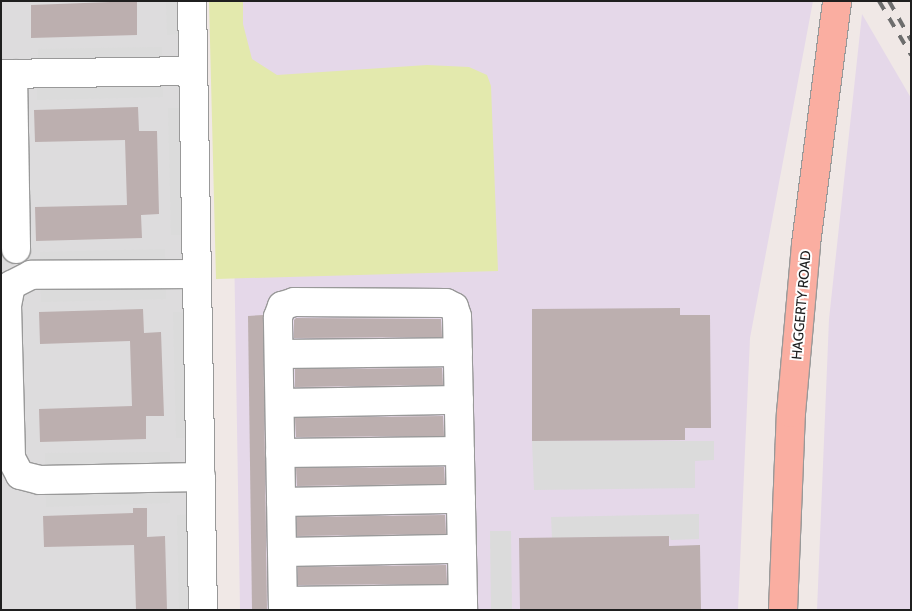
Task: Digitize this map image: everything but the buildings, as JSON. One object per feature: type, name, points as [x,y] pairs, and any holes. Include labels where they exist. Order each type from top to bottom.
[{"type":"main road","name":"HAGGERTY ROAD","points":[[783,610],[791,413],[804,263],[837,1]]},
{"type":"street","points":[[192,1],[204,610]]},
{"type":"street","points":[[16,249],[7,74],[193,71]]},
{"type":"street","points":[[196,274],[31,275],[11,285],[7,305],[11,458],[20,475],[40,480],[201,477]]},
{"type":"street","points":[[294,302],[446,303],[454,307],[458,316],[463,604],[283,605],[279,354],[278,317],[282,306],[294,302]]},
{"type":"street","points":[[279,354],[458,352]]},
{"type":"street","points":[[280,403],[459,400]]},
{"type":"street","points":[[280,453],[460,451]]},
{"type":"street","points":[[281,502],[461,499]]},
{"type":"street","points":[[282,552],[462,549]]},
{"type":"shaded area","points":[[1,1],[204,1],[218,610],[1,610]]},
{"type":"shaded area","points":[[166,1],[192,1],[192,33],[167,35]]},
{"type":"shaded area","points":[[230,1],[813,1],[750,338],[738,610],[240,610]]},
{"type":"shaded area","points":[[862,14],[911,98],[911,610],[817,610],[829,319]]},
{"type":"shaded area","points":[[162,47],[163,97],[37,100],[38,49]]},
{"type":"shaded area","points":[[168,108],[194,108],[195,235],[171,235]]},
{"type":"shaded area","points":[[165,249],[166,299],[41,302],[40,252]]},
{"type":"shaded area","points":[[173,312],[197,313],[200,438],[176,438]]},
{"type":"shaded area","points":[[532,441],[714,441],[714,460],[695,461],[695,488],[534,490]]},
{"type":"shaded area","points":[[170,452],[170,503],[46,507],[45,453]]},
{"type":"shaded area","points":[[202,514],[203,610],[179,610],[177,515]]},
{"type":"shaded area","points":[[699,514],[699,539],[671,540],[669,536],[552,538],[551,517]]},
{"type":"shaded area","points":[[490,531],[511,531],[512,610],[491,610]]},
{"type":"green space","points":[[209,1],[243,1],[243,24],[252,59],[277,75],[427,65],[469,67],[487,75],[491,86],[498,271],[216,279]]},
{"type":"railway","points":[[879,1],[911,55]]},
{"type":"railway","points":[[889,1],[911,40]]}]
